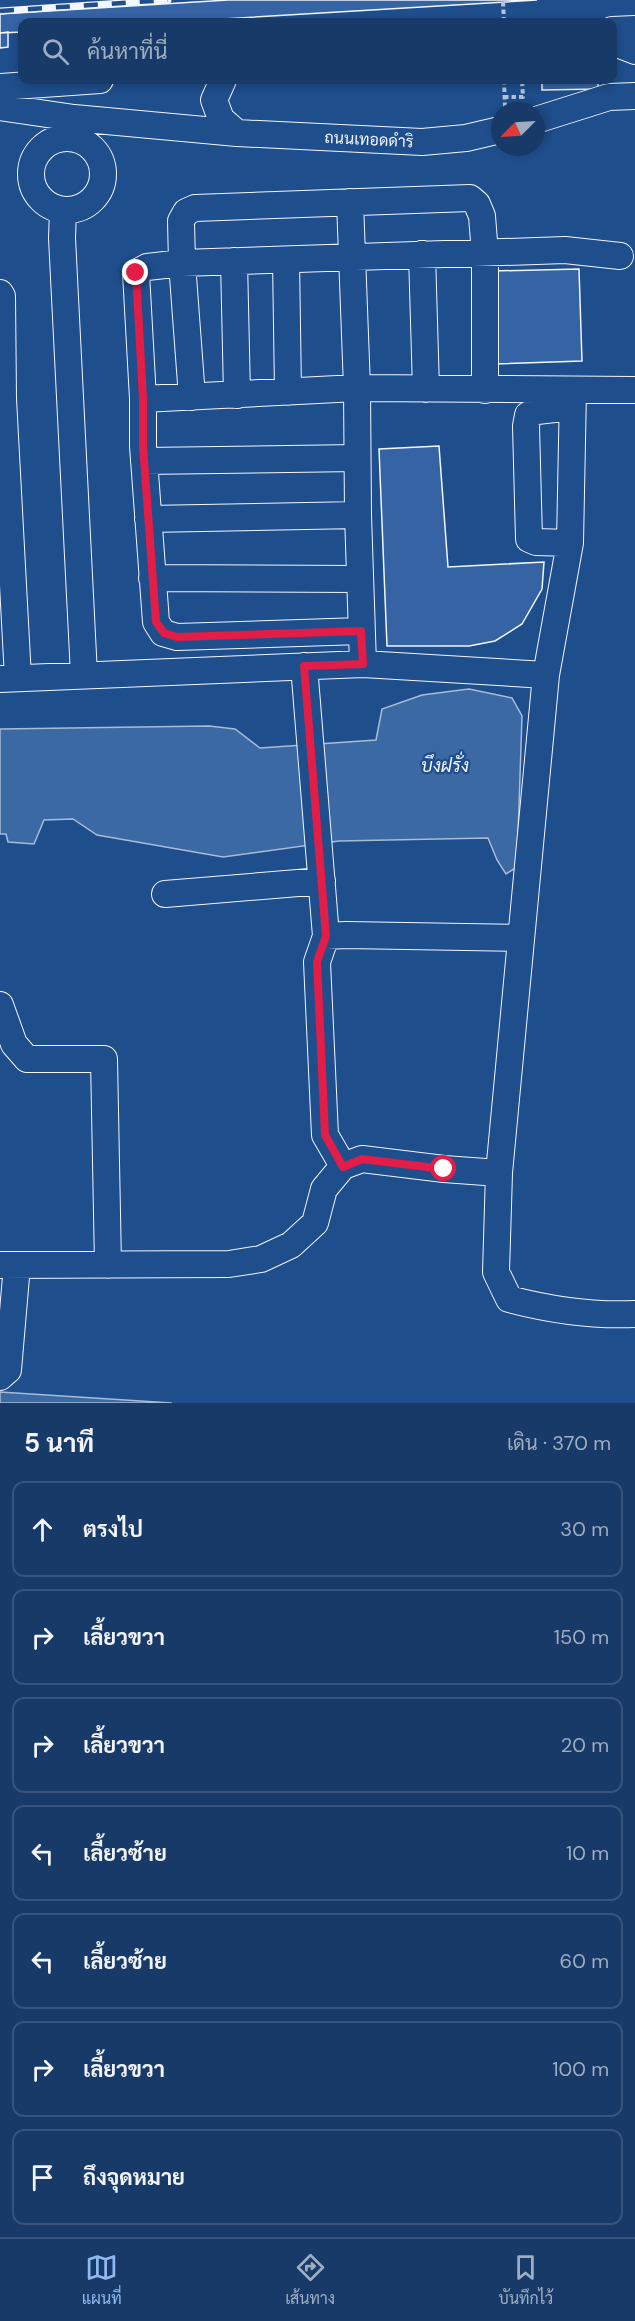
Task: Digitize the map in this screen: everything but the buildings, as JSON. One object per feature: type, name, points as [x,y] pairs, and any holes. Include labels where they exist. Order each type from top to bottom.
[{"type":"street","points":[[617,30],[635,29]]},
{"type":"street","points":[[617,44],[635,51]]},
{"type":"street","points":[[0,87],[43,84]]},
{"type":"street","points":[[221,84],[214,100],[221,119],[237,133]]},
{"type":"street","points":[[545,117],[609,97],[635,96]]},
{"type":"street","name":"ถนนเทอดดำริ","points":[[0,107],[72,128],[422,142],[466,138],[491,132]]},
{"type":"street","points":[[72,128],[100,159],[103,172],[102,184],[87,204],[76,209],[63,210],[43,201],[32,181],[31,170],[40,149],[72,128]]},
{"type":"street","points":[[192,397],[182,263],[182,221],[186,212],[195,208],[470,198],[477,204],[482,216],[485,254],[485,390]]},
{"type":"street","points":[[350,202],[363,664]]},
{"type":"street","points":[[63,210],[62,238],[84,675]]},
{"type":"street","points":[[361,631],[177,637],[164,633],[156,622],[144,461],[136,273],[147,267],[182,263],[422,254],[565,250],[620,256]]},
{"type":"street","points":[[422,254],[426,389]]},
{"type":"street","points":[[286,260],[288,392]]},
{"type":"street","points":[[234,261],[237,394]]},
{"type":"street","points":[[0,293],[2,296],[1,399],[9,679],[363,664],[546,675]]},
{"type":"street","points":[[143,399],[357,388],[485,390],[572,399]]},
{"type":"street","points":[[570,543],[536,542],[529,539],[526,426],[528,415],[572,399],[635,390]]},
{"type":"street","points":[[572,399],[570,543],[546,675],[499,1173],[496,1272],[510,1299],[552,1310],[615,1315],[635,1314]]},
{"type":"street","points":[[144,461],[357,458]]},
{"type":"street","points":[[148,519],[358,515]]},
{"type":"street","points":[[152,578],[359,579]]},
{"type":"street","points":[[304,666],[326,936],[317,962],[325,1135],[343,1167]]},
{"type":"street","points":[[165,894],[322,881]]},
{"type":"street","points":[[326,936],[521,938]]},
{"type":"street","points":[[0,1005],[14,1044],[27,1059],[104,1059],[108,1265]]},
{"type":"street","points":[[0,1377],[8,1370],[9,1265],[229,1264],[261,1259],[291,1245],[315,1222],[324,1189],[343,1167],[362,1159],[499,1173]]},
{"type":"path","points":[[503,2],[504,18]]},
{"type":"path","points":[[504,84],[505,102]]},
{"type":"path","points":[[504,97],[523,97],[522,84]]},
{"type":"water","name":"บึงฝรั่ง","points":[[469,689],[512,698],[522,716],[517,867],[506,874],[488,838],[339,841],[223,857],[97,835],[73,819],[44,820],[34,844],[8,842],[6,834],[0,834],[0,729],[209,726],[235,729],[260,748],[376,740],[382,709],[422,695]]},
{"type":"water","points":[[0,1392],[172,1403],[0,1403]]},
{"type":"railway","points":[[0,11],[168,0]]},
{"type":"route","points":[[136,273],[143,399],[143,446],[156,622],[164,633],[177,637],[361,631],[363,664],[304,666],[326,936],[317,962],[325,1135],[343,1167],[362,1159],[444,1169]]}]
